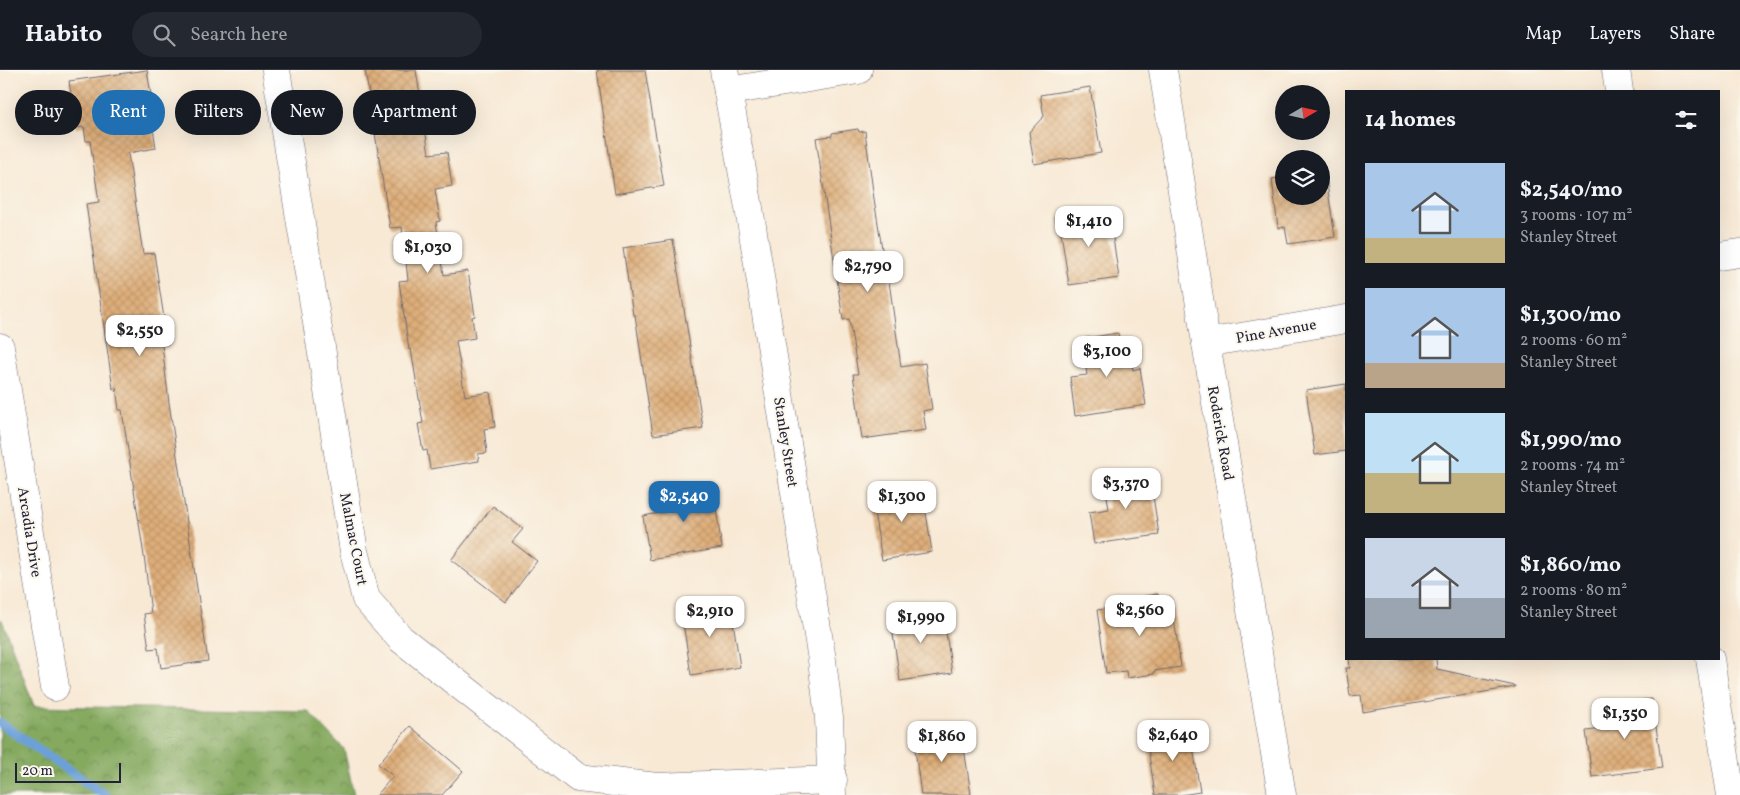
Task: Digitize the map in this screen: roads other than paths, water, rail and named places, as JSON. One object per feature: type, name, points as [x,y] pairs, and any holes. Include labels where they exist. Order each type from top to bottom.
[{"type":"street","name":"Malmac Court","points":[[276,70],[354,551],[366,599],[401,639],[578,778],[657,786],[832,787]]},
{"type":"street","points":[[726,81],[858,70]]},
{"type":"street","name":"Roderick Road","points":[[1163,70],[1206,342],[1282,795]]},
{"type":"street","points":[[1616,70],[1619,90]]},
{"type":"street","name":"Stanley Street","points":[[726,81],[749,208],[822,660],[829,718],[832,787]]},
{"type":"street","points":[[1720,256],[1740,253]]},
{"type":"street","name":"Pine Avenue","points":[[1206,342],[1345,319]]},
{"type":"street","name":"Arcadia Drive","points":[[0,347],[55,688]]},
{"type":"street","points":[[1710,660],[1731,795]]},
{"type":"waterway","points":[[0,723],[105,795]]}]
